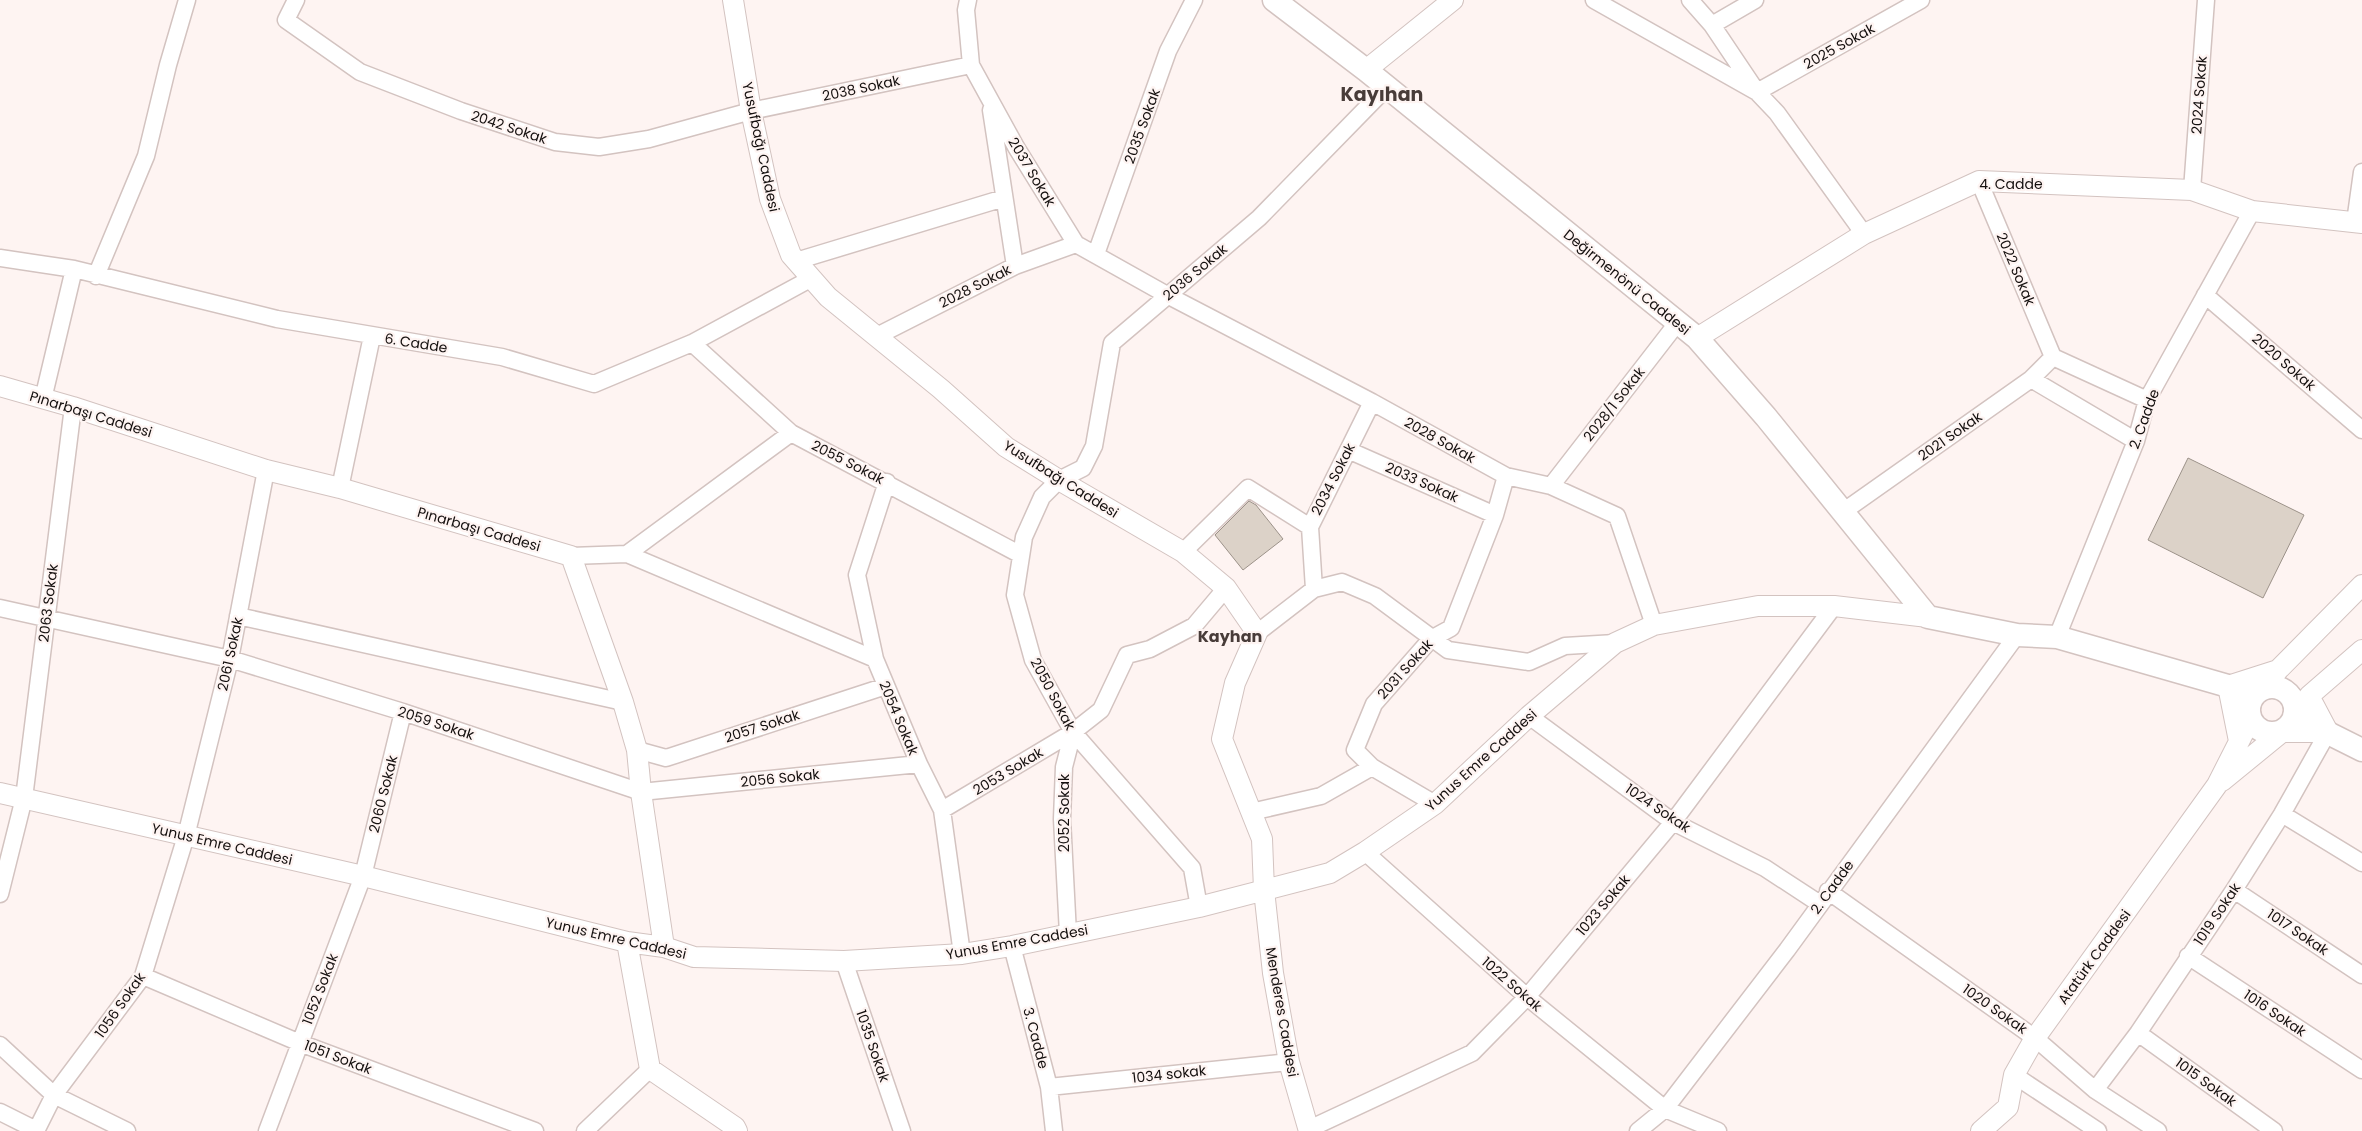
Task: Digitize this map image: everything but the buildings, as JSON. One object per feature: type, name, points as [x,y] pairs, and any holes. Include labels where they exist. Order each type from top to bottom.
[{"type":"main road","name":"Değirmenönü Caddesi","points":[[1274,0],[1366,70],[1697,338],[1844,511],[1928,617]]},
{"type":"main road","points":[[1928,617],[2017,635],[2057,637],[2228,686],[2255,699],[2280,688],[2286,692],[2294,704],[2288,724],[2276,734],[2261,731],[2251,720],[2255,699]]},
{"type":"main road","points":[[2288,724],[2328,732],[2362,750]]},
{"type":"street","points":[[96,276],[146,156],[168,65],[187,0]]},
{"type":"street","name":"2042 Sokak","points":[[296,0],[286,20],[360,72],[461,111],[555,142],[599,147],[649,139],[751,111]]},
{"type":"street","name":"Yusufbağı Caddesi","points":[[733,0],[751,111],[770,199],[791,255],[828,297],[877,336],[1006,446],[1059,480],[1183,552],[1226,588],[1257,633]]},
{"type":"street","name":"2037 Sokak","points":[[968,0],[966,10],[972,65],[989,99],[1076,244]]},
{"type":"street","name":"2035 Sokak","points":[[1096,254],[1168,52],[1194,0]]},
{"type":"street","points":[[1366,70],[1453,0]]},
{"type":"street","points":[[1594,0],[1757,92]]},
{"type":"street","points":[[1690,0],[1712,25],[1757,92],[1777,113],[1864,234]]},
{"type":"street","points":[[1712,25],[1755,0]]},
{"type":"street","name":"2025 Sokak","points":[[1757,92],[1921,0]]},
{"type":"street","name":"2024 Sokak","points":[[2192,190],[2206,0]]},
{"type":"street","name":"2038 Sokak","points":[[751,111],[972,65]]},
{"type":"street","name":"2036 Sokak","points":[[1059,480],[1083,468],[1094,446],[1112,343],[1259,218],[1386,88]]},
{"type":"street","points":[[989,99],[1015,266]]},
{"type":"street","points":[[2359,223],[2362,172]]},
{"type":"street","name":"4. Cadde","points":[[1697,338],[1864,234],[1979,181],[2192,190],[2252,211],[2359,223]]},
{"type":"street","name":"2022 Sokak","points":[[1979,181],[2054,357]]},
{"type":"street","points":[[796,261],[1004,198]]},
{"type":"street","name":"2. Cadde","points":[[2057,637],[2136,442],[2147,400],[2252,211]]},
{"type":"street","points":[[1076,244],[1167,295]]},
{"type":"street","name":"2028 Sokak","points":[[877,336],[1015,266],[1076,244]]},
{"type":"street","name":"6. Cadde","points":[[0,258],[74,269],[96,276],[277,319],[502,357],[594,384],[692,343],[812,278]]},
{"type":"street","points":[[43,399],[74,269]]},
{"type":"street","name":"2020 Sokak","points":[[2205,294],[2362,430]]},
{"type":"street","name":"2028 Sokak","points":[[1167,295],[1372,402],[1506,476],[1551,486],[1617,516],[1654,625]]},
{"type":"street","name":"2028/1 Sokak","points":[[1551,486],[1678,322]]},
{"type":"street","points":[[340,488],[372,336]]},
{"type":"street","name":"2055 Sokak","points":[[692,343],[791,433],[887,482],[1021,555]]},
{"type":"street","points":[[2054,357],[2147,400]]},
{"type":"street","name":"2021 Sokak","points":[[1844,511],[2031,379],[2054,357]]},
{"type":"street","points":[[2031,379],[2136,442]]},
{"type":"street","name":"Pınarbaşı Caddesi","points":[[0,386],[73,407],[266,470],[340,488],[571,556]]},
{"type":"street","name":"2034 Sokak","points":[[1314,590],[1310,527],[1372,402]]},
{"type":"street","name":"2063 Sokak","points":[[0,894],[24,798],[73,407]]},
{"type":"street","points":[[627,554],[791,433]]},
{"type":"street","name":"2033 Sokak","points":[[1348,450],[1495,515]]},
{"type":"street","name":"2061 Sokak","points":[[186,836],[230,659],[266,470]]},
{"type":"street","name":"2031 Sokak","points":[[1436,804],[1372,768],[1355,750],[1374,704],[1431,639],[1451,628],[1495,515],[1506,476]]},
{"type":"street","name":"2050 Sokak","points":[[1059,480],[1042,497],[1024,537],[1015,595],[1033,660],[1073,732],[1192,868],[1199,907]]},
{"type":"street","name":"2054 Sokak","points":[[887,482],[857,575],[874,659],[919,764],[942,810],[962,954]]},
{"type":"street","points":[[1183,552],[1248,488],[1310,527]]},
{"type":"street","points":[[664,947],[641,792],[637,750],[623,702],[571,556],[627,554],[874,659]]},
{"type":"street","points":[[1264,890],[1262,839],[1222,739],[1235,683],[1257,633],[1314,590],[1342,582],[1375,596],[1448,650],[1529,662],[1565,646],[1615,643]]},
{"type":"street","points":[[2217,785],[2248,724],[2255,699],[2278,670],[2362,585]]},
{"type":"street","points":[[1073,732],[1101,710],[1126,655],[1150,650],[1194,626],[1226,588]]},
{"type":"street","name":"Yunus Emre Caddesi","points":[[0,793],[363,876],[627,942],[664,947],[694,957],[844,961],[962,954],[1012,946],[1199,907],[1330,873],[1436,804],[1529,716],[1615,643],[1654,625],[1758,606],[1834,606],[1928,617]]},
{"type":"street","name":"1023 Sokak","points":[[1309,1130],[1472,1053],[1527,997],[1673,822],[1834,606]]},
{"type":"street","name":"2059 Sokak","points":[[0,608],[230,659],[403,712],[641,792]]},
{"type":"street","points":[[238,616],[623,702]]},
{"type":"street","name":"2. Cadde","points":[[1638,1131],[1665,1109],[1787,950],[2017,635]]},
{"type":"street","points":[[2217,785],[2288,724],[2309,696],[2362,650]]},
{"type":"street","points":[[2239,741],[2228,686],[2278,670]]},
{"type":"street","name":"2057 Sokak","points":[[637,750],[666,758],[886,686]]},
{"type":"street","points":[[2309,696],[2328,732]]},
{"type":"street","name":"2060 Sokak","points":[[363,876],[403,712]]},
{"type":"street","name":"1024 Sokak","points":[[1529,716],[1673,822],[1824,898]]},
{"type":"street","name":"2053 Sokak","points":[[942,810],[1073,732]]},
{"type":"street","name":"2052 Sokak","points":[[1068,934],[1062,819],[1064,767],[1073,732]]},
{"type":"street","name":"1019 Sokak","points":[[2094,1090],[2138,1033],[2234,890],[2282,814],[2328,732]]},
{"type":"street","name":"2056 Sokak","points":[[641,792],[919,764]]},
{"type":"street","points":[[1252,812],[1321,796],[1372,768]]},
{"type":"street","name":"Atatürk Caddesi","points":[[1981,1131],[2008,1108],[2014,1075],[2035,1038],[2217,785]]},
{"type":"street","points":[[2282,814],[2362,863]]},
{"type":"street","name":"1056 Sokak","points":[[36,1131],[54,1095],[143,976],[186,836]]},
{"type":"street","name":"1022 Sokak","points":[[1365,852],[1527,997],[1665,1109],[1718,1131]]},
{"type":"street","name":"1052 Sokak","points":[[267,1131],[363,876]]},
{"type":"street","name":"Menderes Caddesi","points":[[1264,890],[1273,973],[1289,1062],[1309,1130]]},
{"type":"street","name":"1017 Sokak","points":[[2234,890],[2362,974]]},
{"type":"street","name":"1020 Sokak","points":[[1824,898],[2035,1038],[2094,1090],[2158,1131]]},
{"type":"street","points":[[627,942],[650,1069],[734,1130]]},
{"type":"street","name":"3. Cadde","points":[[1012,946],[1049,1087],[1054,1131]]},
{"type":"street","name":"1016 Sokak","points":[[2188,956],[2362,1070]]},
{"type":"street","name":"1035 Sokak","points":[[844,961],[902,1131]]},
{"type":"street","name":"1051 Sokak","points":[[143,976],[300,1043],[535,1131]]},
{"type":"street","name":"1015 Sokak","points":[[2138,1033],[2266,1129]]},
{"type":"street","points":[[0,1045],[54,1095],[128,1131]]},
{"type":"street","name":"1034 sokak","points":[[1049,1087],[1289,1062]]},
{"type":"street","points":[[585,1131],[650,1069]]},
{"type":"street","points":[[2014,1075],[2098,1131]]},
{"type":"street","points":[[0,1112],[36,1131]]},
{"type":"district","name":"Kayıhan","points":[[1382,94]]},
{"type":"district","name":"Kayhan","points":[[1230,636]]}]
